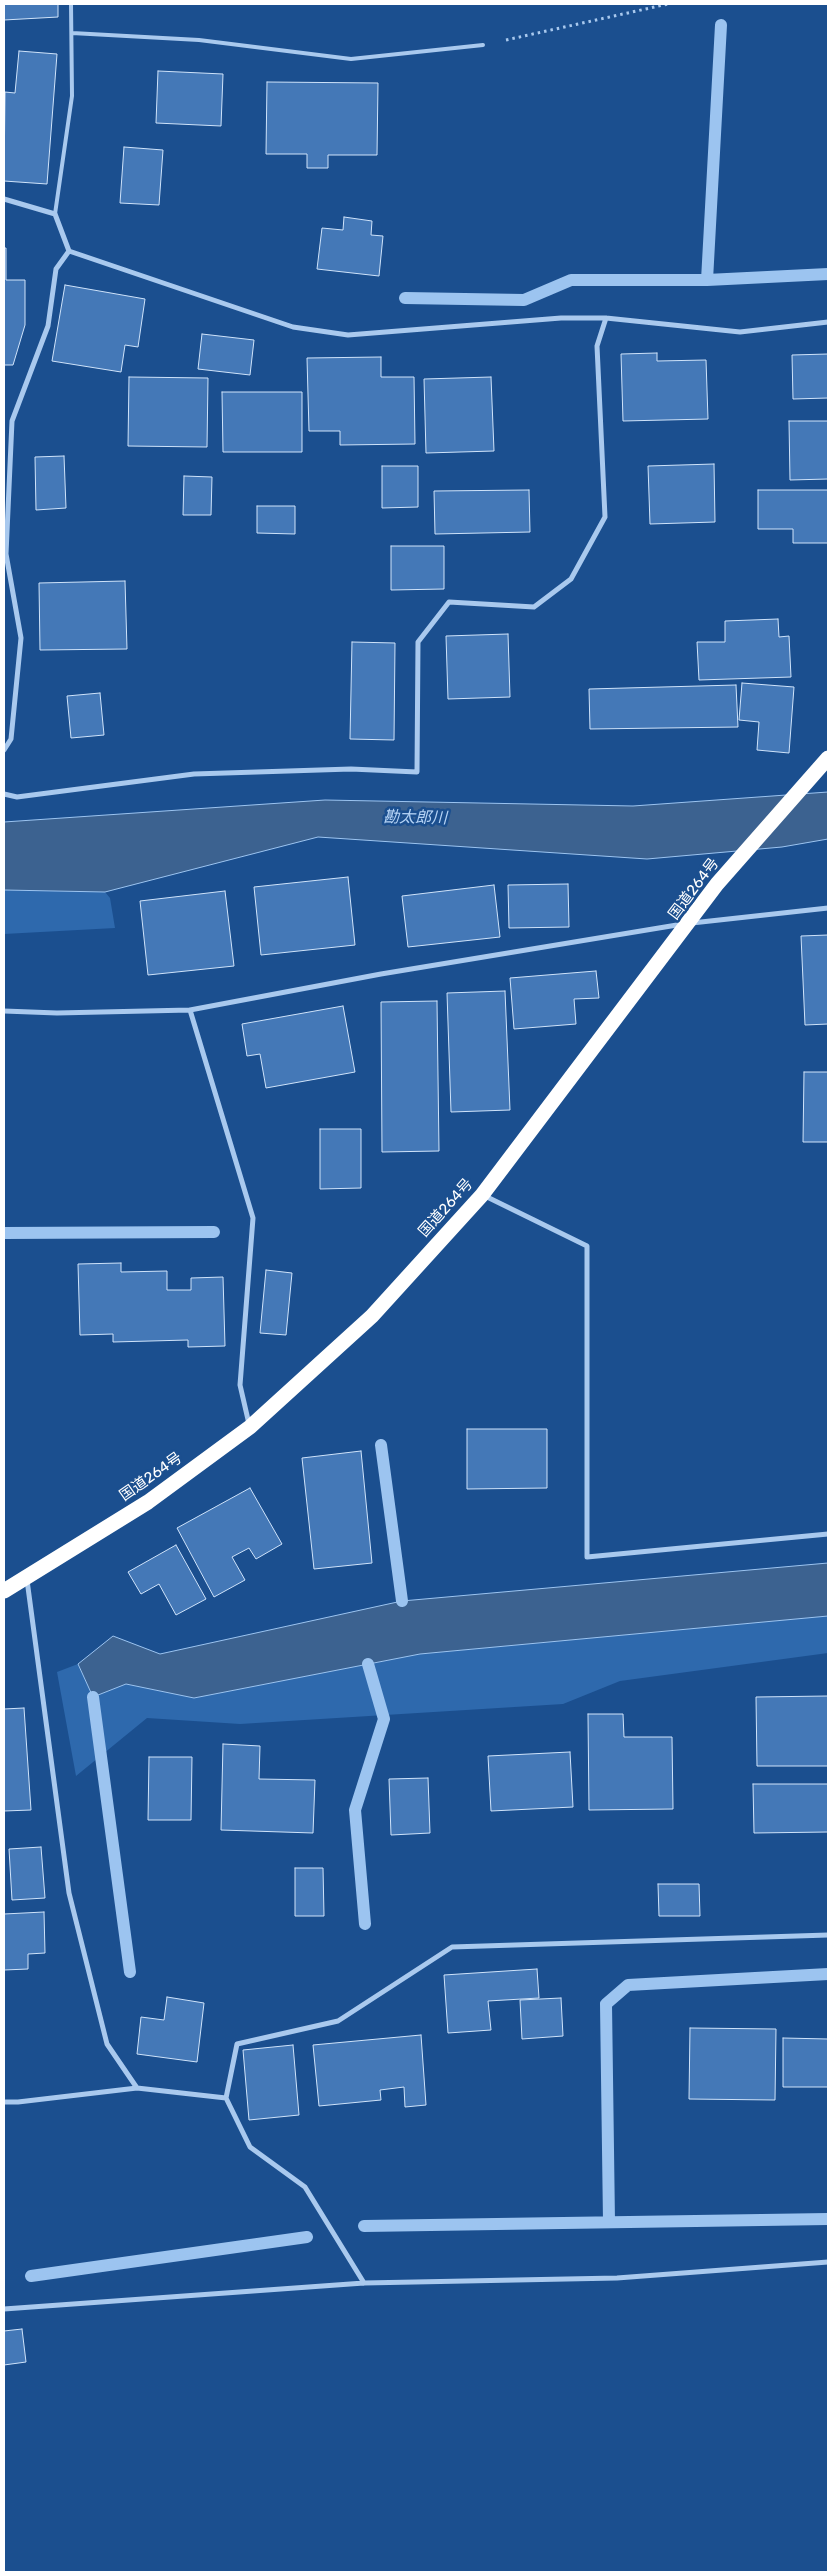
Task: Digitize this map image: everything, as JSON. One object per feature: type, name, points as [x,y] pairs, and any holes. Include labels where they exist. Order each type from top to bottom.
[{"type":"highway","name":"国道264号","points":[[4,1591],[148,1502],[250,1427],[372,1316],[482,1195],[717,884],[828,758]]},
{"type":"street","points":[[4,199],[55,214],[69,251]]},
{"type":"street","points":[[69,251],[293,328],[348,335],[561,318],[606,318],[740,332],[828,322]]},
{"type":"street","points":[[4,750],[11,738],[21,638],[6,554],[12,422],[48,326],[56,269],[69,251]]},
{"type":"street","points":[[4,794],[17,798],[194,774],[350,769],[417,772],[418,642],[449,602],[534,607],[571,579],[605,517],[597,346],[606,318]]},
{"type":"street","points":[[4,1011],[56,1014],[190,1010],[380,974],[689,923],[828,908]]},
{"type":"street","points":[[190,1010],[253,1218],[240,1385],[250,1427]]},
{"type":"street","points":[[482,1195],[587,1246],[587,1557],[828,1534]]},
{"type":"street","points":[[27,1578],[69,1893],[107,2044],[137,2088]]},
{"type":"street","points":[[364,2283],[305,2187],[250,2147],[226,2098],[237,2044],[338,2022],[452,1947],[828,1935]]},
{"type":"street","points":[[4,2102],[137,2088],[226,2098]]},
{"type":"street","points":[[4,2309],[364,2283],[617,2278],[828,2262]]},
{"type":"lane","points":[[55,214],[72,96],[71,4]]},
{"type":"lane","points":[[72,33],[199,40],[351,59],[483,46]]},
{"type":"path","points":[[483,46],[668,4]]},
{"type":"shaded area","points":[[4,890],[105,892],[110,898],[115,928],[4,934]]},
{"type":"shaded area","points":[[828,1616],[828,1653],[620,1681],[563,1704],[240,1724],[147,1718],[76,1776],[57,1672],[78,1664],[93,1697],[126,1684],[194,1698],[420,1654]]},
{"type":"water","name":"勘太郎川","points":[[828,792],[828,839],[782,847],[647,859],[318,837],[105,892],[4,890],[4,822],[325,800],[633,806]]},
{"type":"water","points":[[828,1563],[828,1616],[420,1654],[194,1698],[126,1684],[93,1697],[78,1664],[113,1636],[160,1654],[402,1601]]},
{"type":"building","points":[[4,4],[58,4],[58,17],[4,20]]},
{"type":"building","points":[[19,51],[57,54],[47,184],[4,181],[5,92],[15,93]]},
{"type":"building","points":[[158,71],[223,74],[221,126],[156,123]]},
{"type":"building","points":[[267,82],[378,83],[377,155],[328,155],[328,168],[307,168],[307,154],[266,154]]},
{"type":"building","points":[[124,147],[163,150],[159,205],[120,203]]},
{"type":"building","points":[[344,217],[372,221],[371,235],[383,236],[379,276],[317,269],[322,228],[343,230]]},
{"type":"building","points":[[4,248],[6,248],[6,280],[25,280],[25,325],[13,365],[4,365]]},
{"type":"building","points":[[65,285],[145,299],[138,347],[125,345],[121,372],[52,361]]},
{"type":"building","points":[[202,334],[254,340],[250,375],[198,369]]},
{"type":"building","points":[[657,353],[657,361],[706,360],[708,419],[623,421],[621,354]]},
{"type":"building","points":[[828,354],[828,398],[793,399],[792,355]]},
{"type":"building","points":[[381,357],[381,377],[414,377],[415,444],[340,445],[340,431],[309,431],[307,358]]},
{"type":"building","points":[[129,377],[208,378],[207,447],[128,446]]},
{"type":"building","points":[[491,377],[494,451],[426,453],[424,379]]},
{"type":"building","points":[[222,392],[302,392],[302,452],[223,452]]},
{"type":"building","points":[[789,421],[828,421],[828,479],[790,480]]},
{"type":"building","points":[[64,456],[66,508],[36,510],[35,457]]},
{"type":"building","points":[[714,464],[715,522],[650,524],[648,466]]},
{"type":"building","points":[[382,466],[418,466],[418,507],[382,508]]},
{"type":"building","points":[[184,476],[212,477],[211,515],[183,515]]},
{"type":"building","points":[[529,490],[530,532],[435,534],[434,491]]},
{"type":"building","points":[[758,490],[828,490],[828,543],[793,543],[793,529],[758,529]]},
{"type":"building","points":[[257,506],[295,506],[295,534],[257,533]]},
{"type":"building","points":[[391,546],[444,546],[444,589],[391,590]]},
{"type":"building","points":[[125,581],[127,649],[40,650],[39,583]]},
{"type":"building","points":[[778,619],[779,637],[789,636],[791,677],[699,680],[697,642],[725,642],[725,621]]},
{"type":"building","points":[[508,634],[510,697],[448,699],[446,636]]},
{"type":"building","points":[[352,642],[395,643],[394,740],[350,739]]},
{"type":"building","points":[[742,683],[794,687],[789,753],[757,750],[759,722],[739,720]]},
{"type":"building","points":[[736,685],[738,727],[590,729],[589,689]]},
{"type":"building","points":[[100,693],[104,735],[71,738],[67,696]]},
{"type":"building","points":[[348,877],[355,945],[261,955],[254,887]]},
{"type":"building","points":[[568,884],[569,927],[509,928],[508,885]]},
{"type":"building","points":[[494,885],[500,937],[408,947],[402,896]]},
{"type":"building","points":[[225,891],[234,966],[148,975],[140,901]]},
{"type":"building","points":[[828,935],[828,1024],[805,1025],[801,936]]},
{"type":"building","points":[[596,971],[599,998],[574,999],[576,1024],[514,1029],[510,978]]},
{"type":"building","points":[[505,991],[510,1110],[451,1112],[447,993]]},
{"type":"building","points":[[437,1001],[439,1151],[382,1152],[381,1002]]},
{"type":"building","points":[[343,1006],[355,1072],[266,1088],[260,1054],[247,1056],[242,1024]]},
{"type":"building","points":[[804,1072],[828,1072],[828,1142],[803,1142]]},
{"type":"building","points":[[320,1129],[361,1129],[361,1188],[320,1189]]},
{"type":"building","points":[[121,1263],[121,1272],[167,1271],[167,1290],[191,1290],[191,1278],[223,1277],[225,1346],[188,1347],[188,1340],[113,1342],[113,1334],[80,1335],[78,1264]]},
{"type":"building","points":[[266,1270],[292,1273],[286,1335],[260,1333]]},
{"type":"building","points":[[467,1429],[547,1429],[547,1488],[467,1489]]},
{"type":"building","points":[[361,1451],[372,1563],[314,1569],[302,1458]]},
{"type":"building","points":[[250,1488],[282,1544],[256,1559],[249,1548],[232,1557],[245,1580],[214,1597],[177,1528]]},
{"type":"building","points":[[176,1545],[206,1599],[176,1615],[159,1584],[141,1594],[128,1572]]},
{"type":"building","points":[[828,1696],[828,1766],[757,1766],[756,1697]]},
{"type":"building","points":[[24,1708],[31,1810],[4,1811],[4,1709]]},
{"type":"building","points":[[588,1714],[623,1714],[624,1737],[672,1737],[673,1809],[589,1810]]},
{"type":"building","points":[[223,1744],[260,1746],[259,1779],[315,1780],[313,1833],[221,1830]]},
{"type":"building","points":[[570,1752],[573,1807],[491,1811],[488,1756]]},
{"type":"building","points":[[149,1757],[192,1757],[191,1820],[148,1820]]},
{"type":"building","points":[[428,1778],[430,1833],[391,1835],[389,1779]]},
{"type":"building","points":[[753,1784],[828,1784],[828,1832],[754,1833]]},
{"type":"building","points":[[41,1847],[45,1898],[12,1900],[9,1849]]},
{"type":"building","points":[[295,1868],[323,1868],[324,1916],[295,1916]]},
{"type":"building","points":[[658,1884],[699,1884],[700,1916],[659,1916]]},
{"type":"building","points":[[44,1912],[45,1953],[28,1954],[28,1969],[4,1970],[4,1914]]},
{"type":"building","points":[[537,1969],[539,1998],[488,2001],[491,2030],[448,2033],[444,1975]]},
{"type":"building","points":[[167,1997],[204,2003],[197,2062],[137,2054],[141,2017],[164,2020]]},
{"type":"building","points":[[561,1998],[563,2036],[522,2039],[520,2000]]},
{"type":"building","points":[[690,2028],[776,2029],[775,2100],[689,2099]]},
{"type":"building","points":[[421,2035],[426,2105],[405,2107],[404,2087],[380,2090],[381,2100],[319,2106],[313,2045]]},
{"type":"building","points":[[783,2038],[828,2039],[828,2087],[783,2087]]},
{"type":"building","points":[[293,2045],[299,2115],[249,2120],[243,2050]]},
{"type":"building","points":[[22,2329],[26,2362],[4,2365],[4,2331]]},
{"type":"waterway","points":[[405,298],[524,300],[571,280],[707,280],[721,25]]},
{"type":"waterway","points":[[707,280],[828,274]]},
{"type":"waterway","points":[[4,1233],[214,1232]]},
{"type":"waterway","points":[[381,1445],[402,1601]]},
{"type":"waterway","points":[[365,1924],[355,1810],[384,1719],[368,1664]]},
{"type":"waterway","points":[[93,1697],[130,1972]]},
{"type":"waterway","points":[[609,2222],[606,2004],[628,1985],[828,1974]]},
{"type":"waterway","points":[[364,2226],[828,2219]]},
{"type":"waterway","points":[[31,2276],[307,2237]]}]
